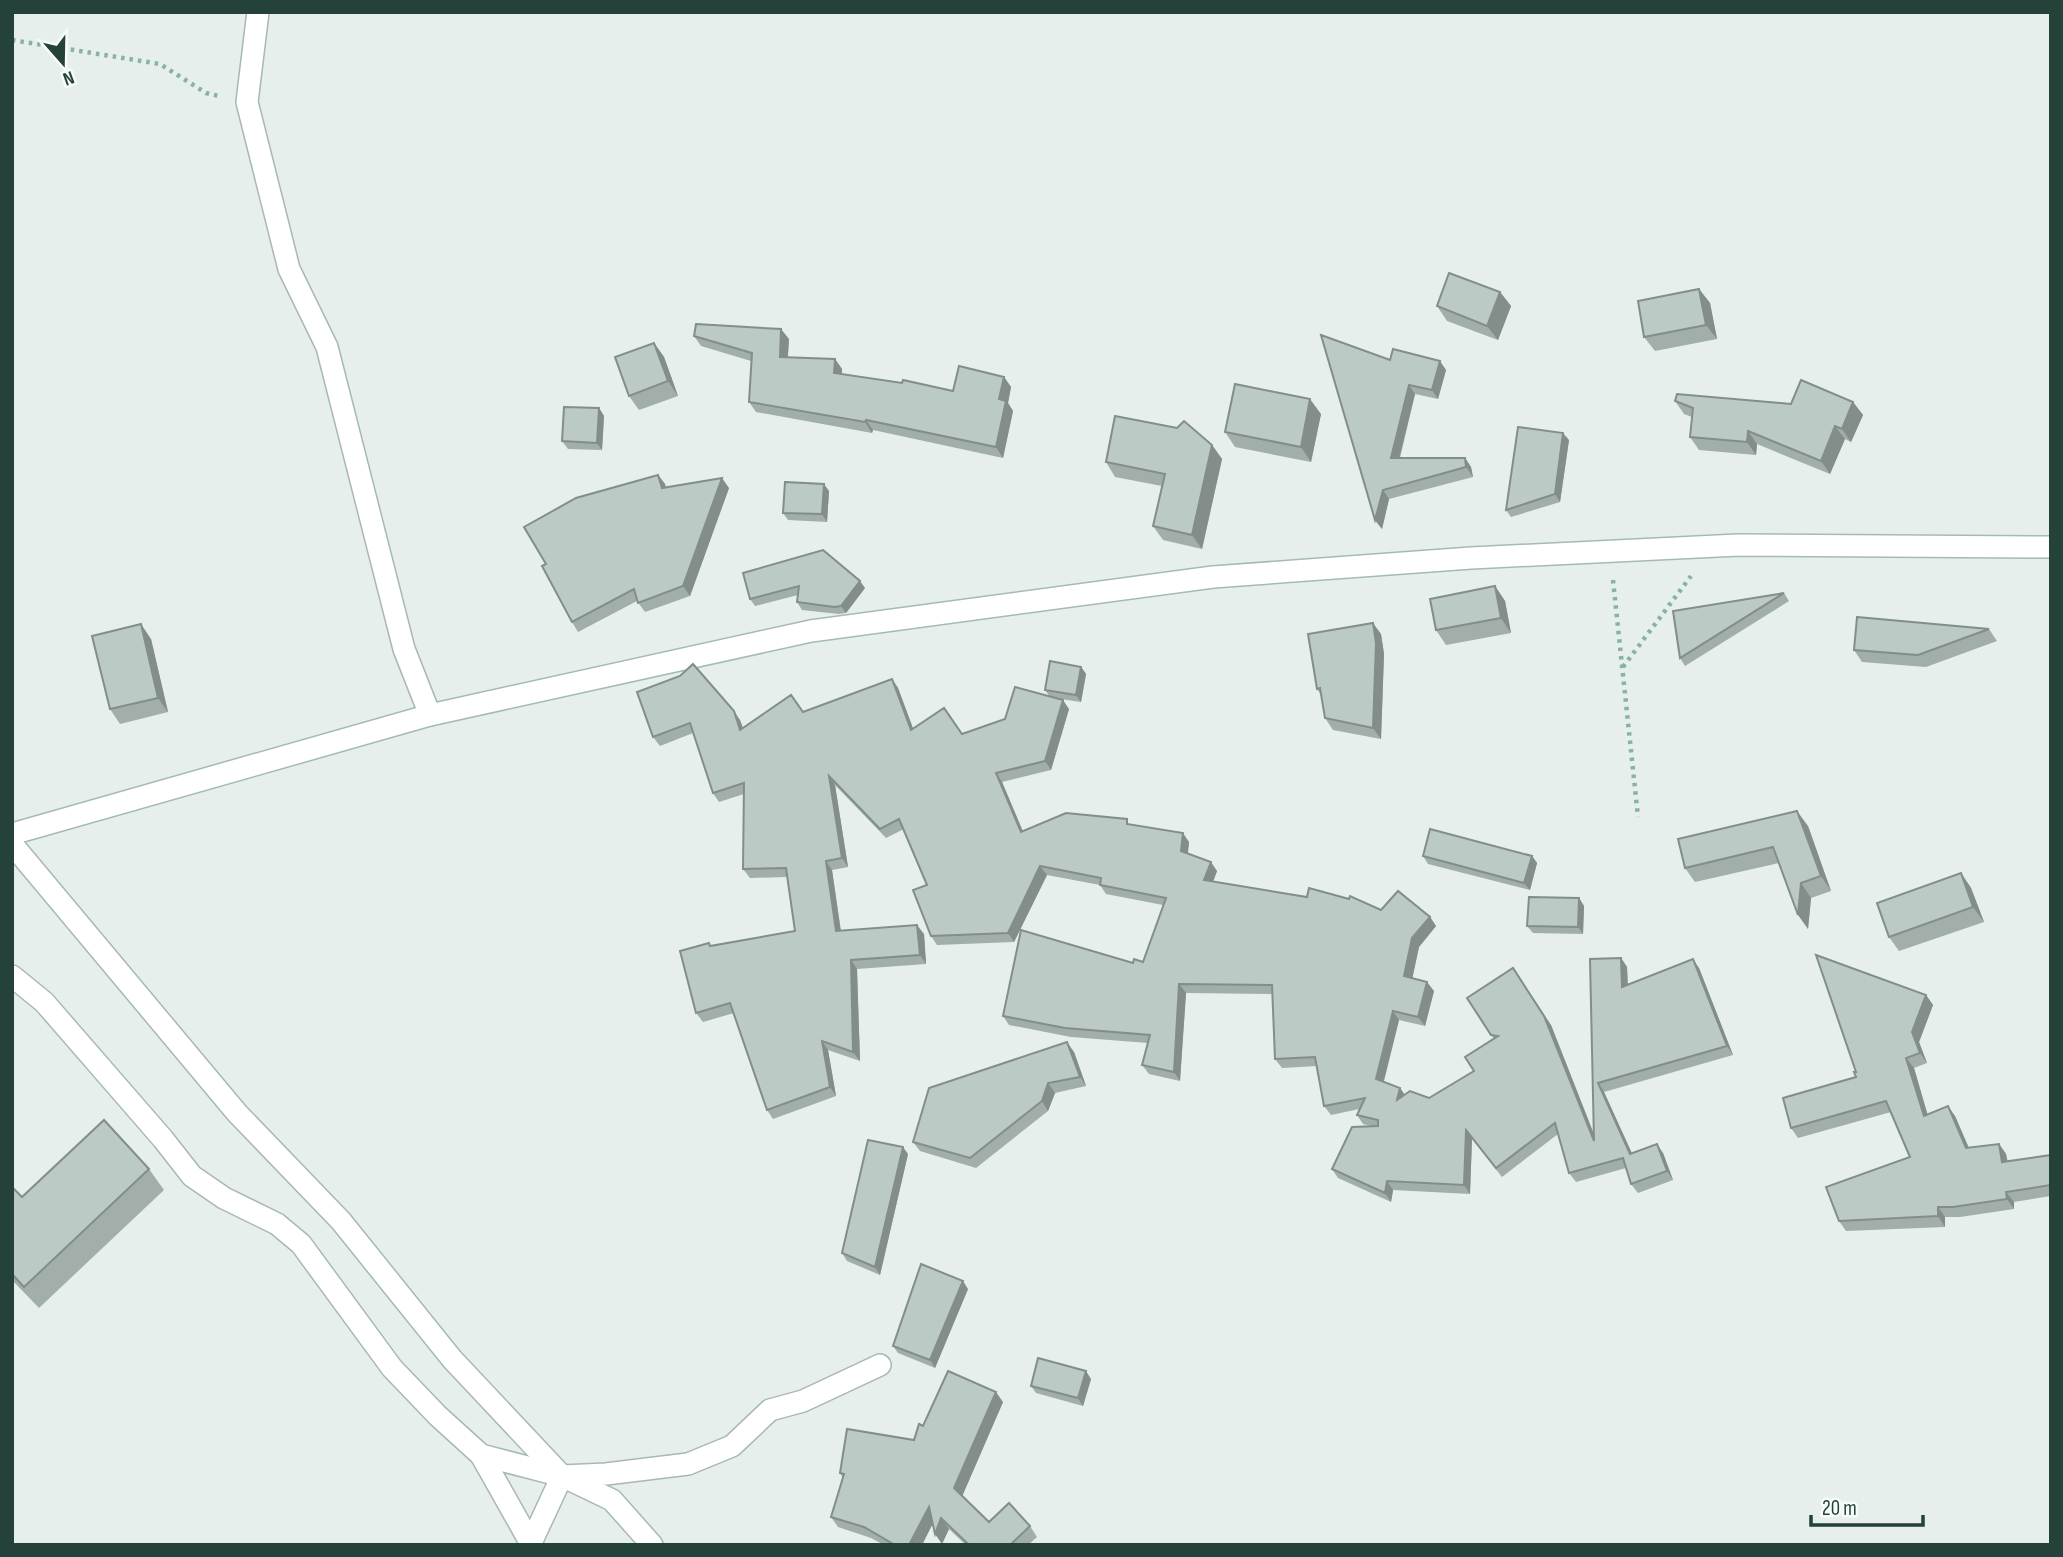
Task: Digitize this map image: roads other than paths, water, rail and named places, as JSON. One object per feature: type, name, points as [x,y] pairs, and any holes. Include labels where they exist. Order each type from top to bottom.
[{"type":"street","points":[[258,12],[247,102],[289,269],[327,347],[404,649],[430,715]]},
{"type":"street","points":[[12,834],[430,715],[825,629],[1213,577],[1471,558],[1713,546],[2051,547]]},
{"type":"street","points":[[12,844],[237,1113],[341,1221],[452,1359],[562,1476],[606,1474],[688,1464],[732,1446],[770,1410],[803,1401],[880,1365]]},
{"type":"street","points":[[12,976],[44,1002],[192,1176],[224,1198],[277,1224],[301,1244],[392,1368],[438,1416],[481,1455],[530,1544]]},
{"type":"street","points":[[481,1455],[562,1476],[612,1500],[652,1545]]},
{"type":"street","points":[[530,1544],[562,1476]]}]
